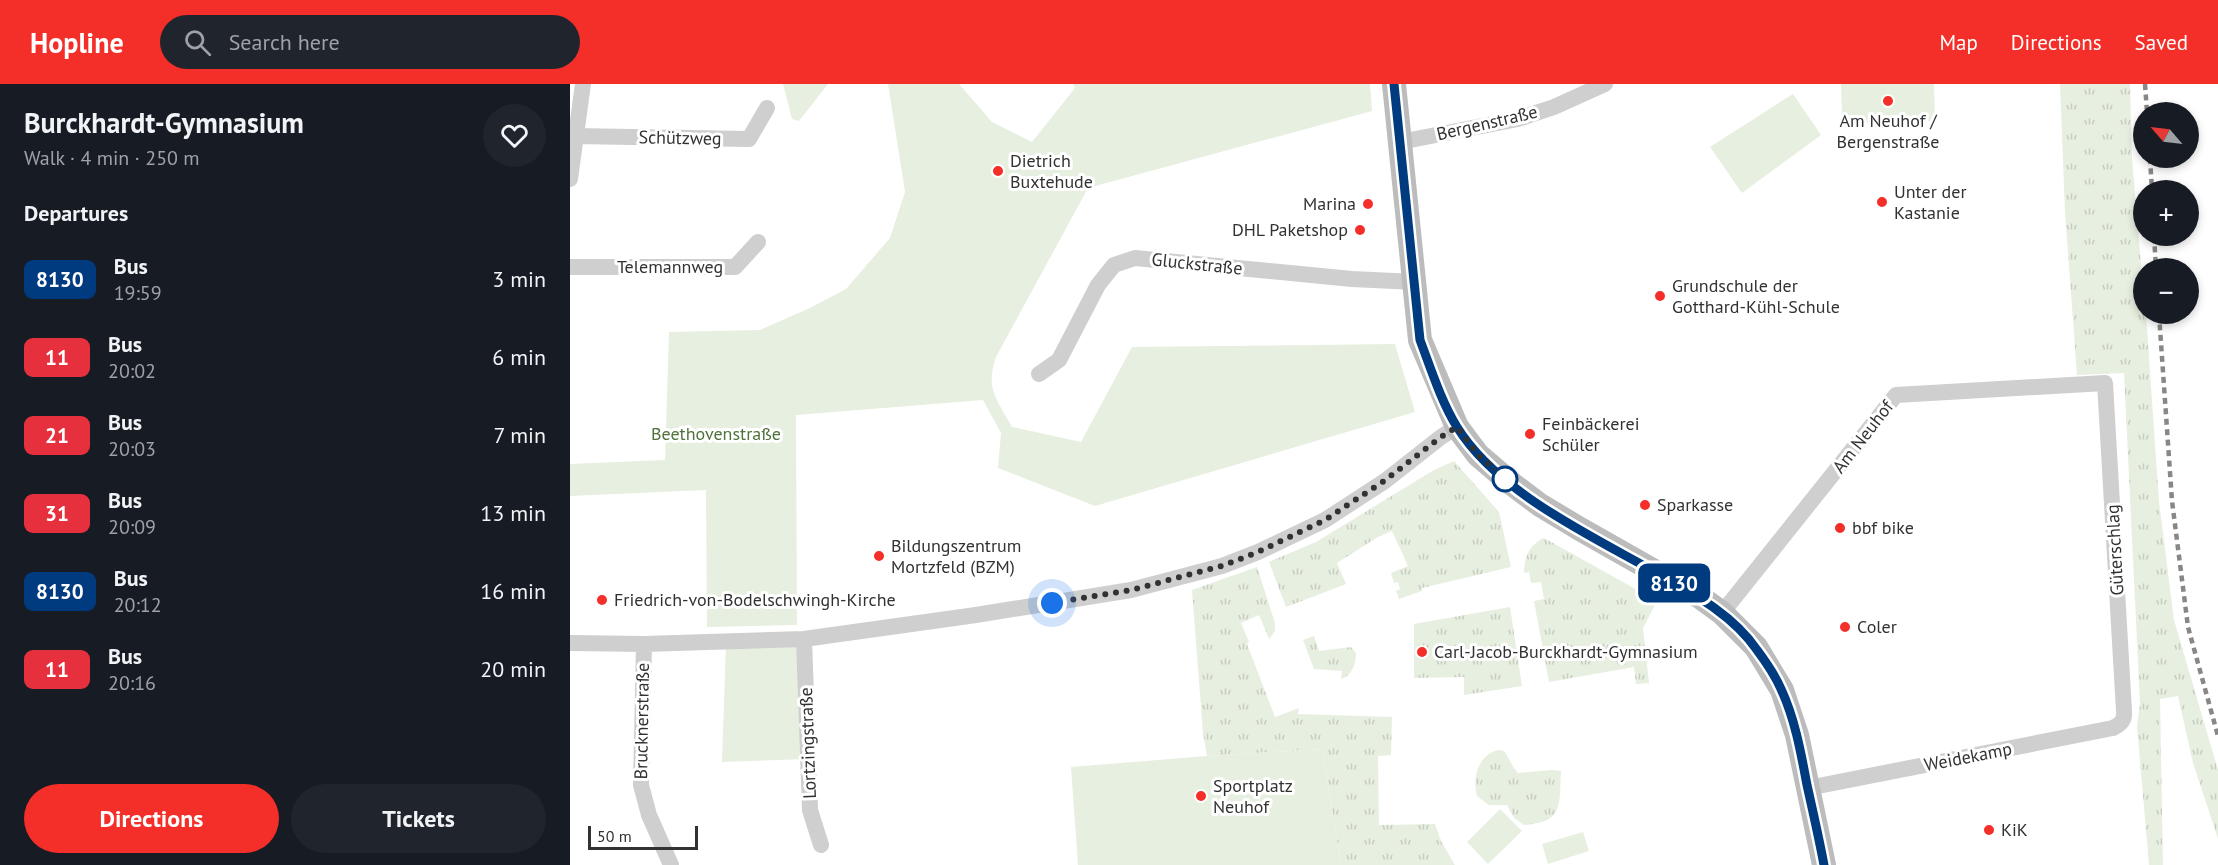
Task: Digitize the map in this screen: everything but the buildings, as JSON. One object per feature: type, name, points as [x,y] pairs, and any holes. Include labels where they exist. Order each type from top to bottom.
[{"type":"main road","points":[[1394,84],[1420,340],[1457,427],[1478,455],[1540,505],[1700,597],[1722,614],[1756,647],[1782,690],[1797,735],[1824,865]]},
{"type":"street","points":[[570,180],[574,136],[583,84]]},
{"type":"street","name":"Bergenstraße","points":[[1400,142],[1518,118],[1554,107],[1605,84]]},
{"type":"street","name":"Schützweg","points":[[574,136],[749,139],[767,108]]},
{"type":"street","name":"Telemannweg","points":[[570,267],[735,267],[758,242]]},
{"type":"street","name":"Gluckstraße","points":[[1039,374],[1059,360],[1098,285],[1114,265],[1135,258],[1329,277],[1415,282]]},
{"type":"street","name":"Am Neuhof","points":[[1722,614],[1896,395],[2104,383]]},
{"type":"street","name":"Güterschlag","points":[[2104,383],[2125,718]]},
{"type":"street","points":[[570,643],[644,644],[804,639],[1125,591],[1222,566],[1258,552],[1325,520],[1384,481],[1457,427]]},
{"type":"street","name":"Lortzingstraße","points":[[804,639],[810,810],[821,845]]},
{"type":"street","name":"Brucknerstraße","points":[[644,644],[640,785],[649,815],[671,865]]},
{"type":"street","name":"Weidekamp","points":[[1808,788],[2113,728],[2125,718]]},
{"type":"green space","points":[[783,84],[828,84],[799,121],[792,119]]},
{"type":"green space","name":"Beethovenstraße","points":[[888,84],[959,84],[992,122],[1032,142],[1075,88],[1073,84],[1370,84],[1372,111],[1088,188],[996,357],[992,386],[997,401],[1012,427],[1081,442],[1132,347],[1395,344],[1415,412],[1095,506],[998,468],[1001,433],[983,400],[796,415],[797,625],[707,627],[706,490],[570,496],[570,464],[665,460],[669,332],[760,330],[846,289],[890,238],[905,192]]},
{"type":"green space","name":"Am Neuhof / Bergenstraße","points":[[1841,84],[1934,84],[1935,121],[1847,123],[1842,117]]},
{"type":"green space","points":[[2060,84],[2130,84],[2134,180],[2133,246],[2139,246],[2140,258],[2133,258],[2133,324],[2147,324],[2159,502],[2174,620],[2218,770],[2218,839],[2193,763],[2178,696],[2160,699],[2163,865],[2149,865],[2137,726],[2140,704],[2124,373],[2077,375],[2065,212]]},
{"type":"green space","points":[[1793,94],[1821,135],[1742,193],[1710,147]]},
{"type":"green space","points":[[1454,461],[1499,512],[1511,567],[1422,588],[1422,591],[1399,599],[1396,591],[1400,589],[1398,582],[1394,583],[1391,573],[1408,566],[1392,531],[1378,537],[1337,563],[1346,584],[1286,607],[1269,562],[1316,542],[1434,470]]},
{"type":"green space","points":[[1544,538],[1657,601],[1643,628],[1649,683],[1636,684],[1634,667],[1549,682],[1534,601],[1544,599],[1541,582],[1531,583],[1529,572],[1524,573],[1528,552]]},
{"type":"green space","points":[[1257,567],[1275,623],[1275,631],[1269,639],[1259,615],[1241,623],[1275,717],[1299,708],[1298,714],[1392,717],[1391,755],[1378,756],[1379,825],[1435,824],[1441,841],[1455,865],[1341,865],[1322,749],[1207,756],[1203,733],[1192,590]]},
{"type":"green space","points":[[1510,607],[1522,686],[1464,695],[1464,677],[1414,678],[1414,624]]},
{"type":"green space","points":[[1314,636],[1319,651],[1351,647],[1356,657],[1353,669],[1348,675],[1341,679],[1342,671],[1314,669],[1303,640]]},
{"type":"green space","points":[[804,639],[808,759],[722,762],[726,642]]},
{"type":"green space","name":"Sportplatz Neuhof","points":[[1322,749],[1341,865],[1078,865],[1071,767]]},
{"type":"green space","points":[[1498,750],[1504,751],[1518,773],[1561,771],[1557,809],[1547,820],[1524,825],[1514,818],[1507,805],[1489,805],[1477,796],[1475,782],[1478,768],[1486,757]]},
{"type":"green space","points":[[1500,809],[1522,831],[1488,864],[1467,842]]},
{"type":"green space","points":[[1583,832],[1589,851],[1548,864],[1542,844]]},
{"type":"railway","points":[[2145,84],[2146,102]]},
{"type":"railway","points":[[2151,168],[2151,180]]},
{"type":"railway","points":[[2155,246],[2155,258]]},
{"type":"railway","points":[[2160,324],[2172,501],[2188,627],[2218,736]]},
{"type":"bus line","name":"8130","points":[[1394,84],[1420,340],[1457,427],[1478,455],[1540,505],[1700,597],[1722,614],[1756,647],[1782,690],[1797,735],[1824,865]]},
{"type":"place","name":"Am Neuhof / Bergenstraße","points":[[1888,101]]},
{"type":"place","name":"Dietrich Buxtehude","points":[[998,171]]},
{"type":"place","name":"Unter der Kastanie","points":[[1882,202]]},
{"type":"place","name":"Marina","points":[[1368,204]]},
{"type":"place","name":"DHL Paketshop","points":[[1360,230]]},
{"type":"place","name":"Grundschule der Gotthard-Kühl-Schule","points":[[1660,296]]},
{"type":"place","name":"Feinbäckerei Schüler","points":[[1530,434]]},
{"type":"place","name":"Sparkasse","points":[[1645,505]]},
{"type":"place","name":"bbf bike","points":[[1840,528]]},
{"type":"place","name":"Bildungszentrum Mortzfeld (BZM)","points":[[879,556]]},
{"type":"place","name":"Friedrich-von-Bodelschwingh-Kirche","points":[[602,600]]},
{"type":"place","name":"Coler","points":[[1845,627]]},
{"type":"place","name":"Carl-Jacob-Burckhardt-Gymnasium","points":[[1422,652]]},
{"type":"place","name":"Sportplatz Neuhof","points":[[1201,796]]},
{"type":"place","name":"KiK","points":[[1989,830]]},
{"type":"route","points":[[1052,603],[1131,590],[1222,566],[1258,552],[1325,520],[1384,481],[1457,427],[1478,455],[1512,484],[1505,479]]}]
